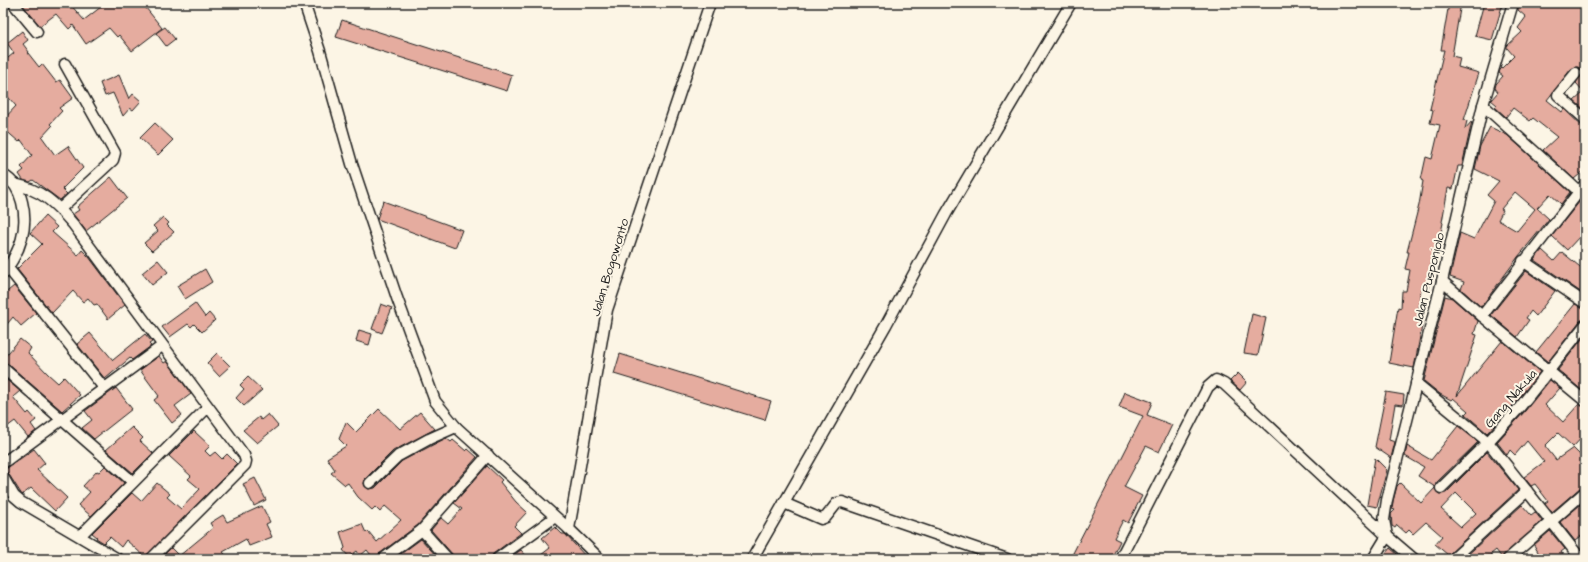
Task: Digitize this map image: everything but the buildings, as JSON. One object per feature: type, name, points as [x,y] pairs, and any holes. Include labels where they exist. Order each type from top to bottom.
[{"type":"street","points":[[13,3],[36,32]]},
{"type":"street","points":[[304,3],[320,51],[352,164],[400,305],[435,401],[456,427],[600,559]]},
{"type":"street","name":"Jalan Bogowonto","points":[[569,529],[607,310],[710,3]]},
{"type":"street","points":[[752,559],[886,325],[946,214],[1071,3]]},
{"type":"street","name":"Jalan Pusponjolo","points":[[1387,536],[1384,520],[1387,500],[1442,281],[1483,105],[1513,3]]},
{"type":"street","points":[[60,209],[113,160],[115,153],[65,64]]},
{"type":"street","points":[[1576,73],[1558,95],[1585,119]]},
{"type":"street","points":[[1482,316],[1523,262],[1583,191],[1483,105]]},
{"type":"street","points":[[3,175],[14,184],[22,200],[26,224],[20,248],[5,271],[104,388]]},
{"type":"street","points":[[14,184],[25,186],[49,198],[73,224],[244,455],[246,461],[244,465],[151,559]]},
{"type":"street","points":[[1523,262],[1585,303]]},
{"type":"street","points":[[1442,281],[1585,401]]},
{"type":"street","name":"Gang Nakula","points":[[1441,488],[1488,442],[1551,371],[1585,325]]},
{"type":"street","points":[[3,462],[162,346]]},
{"type":"street","points":[[3,368],[134,482]]},
{"type":"street","points":[[1120,559],[1208,387],[1216,380],[1224,384],[1387,536],[1414,559]]},
{"type":"street","points":[[1416,383],[1488,442],[1581,559]]},
{"type":"street","points":[[80,536],[208,408]]},
{"type":"street","points":[[370,483],[398,456],[429,439],[456,427]]},
{"type":"street","points":[[383,559],[422,530],[488,455]]},
{"type":"street","points":[[3,477],[16,498],[118,559]]},
{"type":"street","points":[[1453,559],[1527,491]]},
{"type":"street","points":[[1508,559],[1585,492]]},
{"type":"street","points":[[784,503],[821,519],[826,517],[836,504],[842,502],[1007,559]]},
{"type":"street","points":[[497,559],[555,517]]},
{"type":"street","points":[[422,530],[448,559]]},
{"type":"street","points":[[1373,559],[1387,536]]}]
